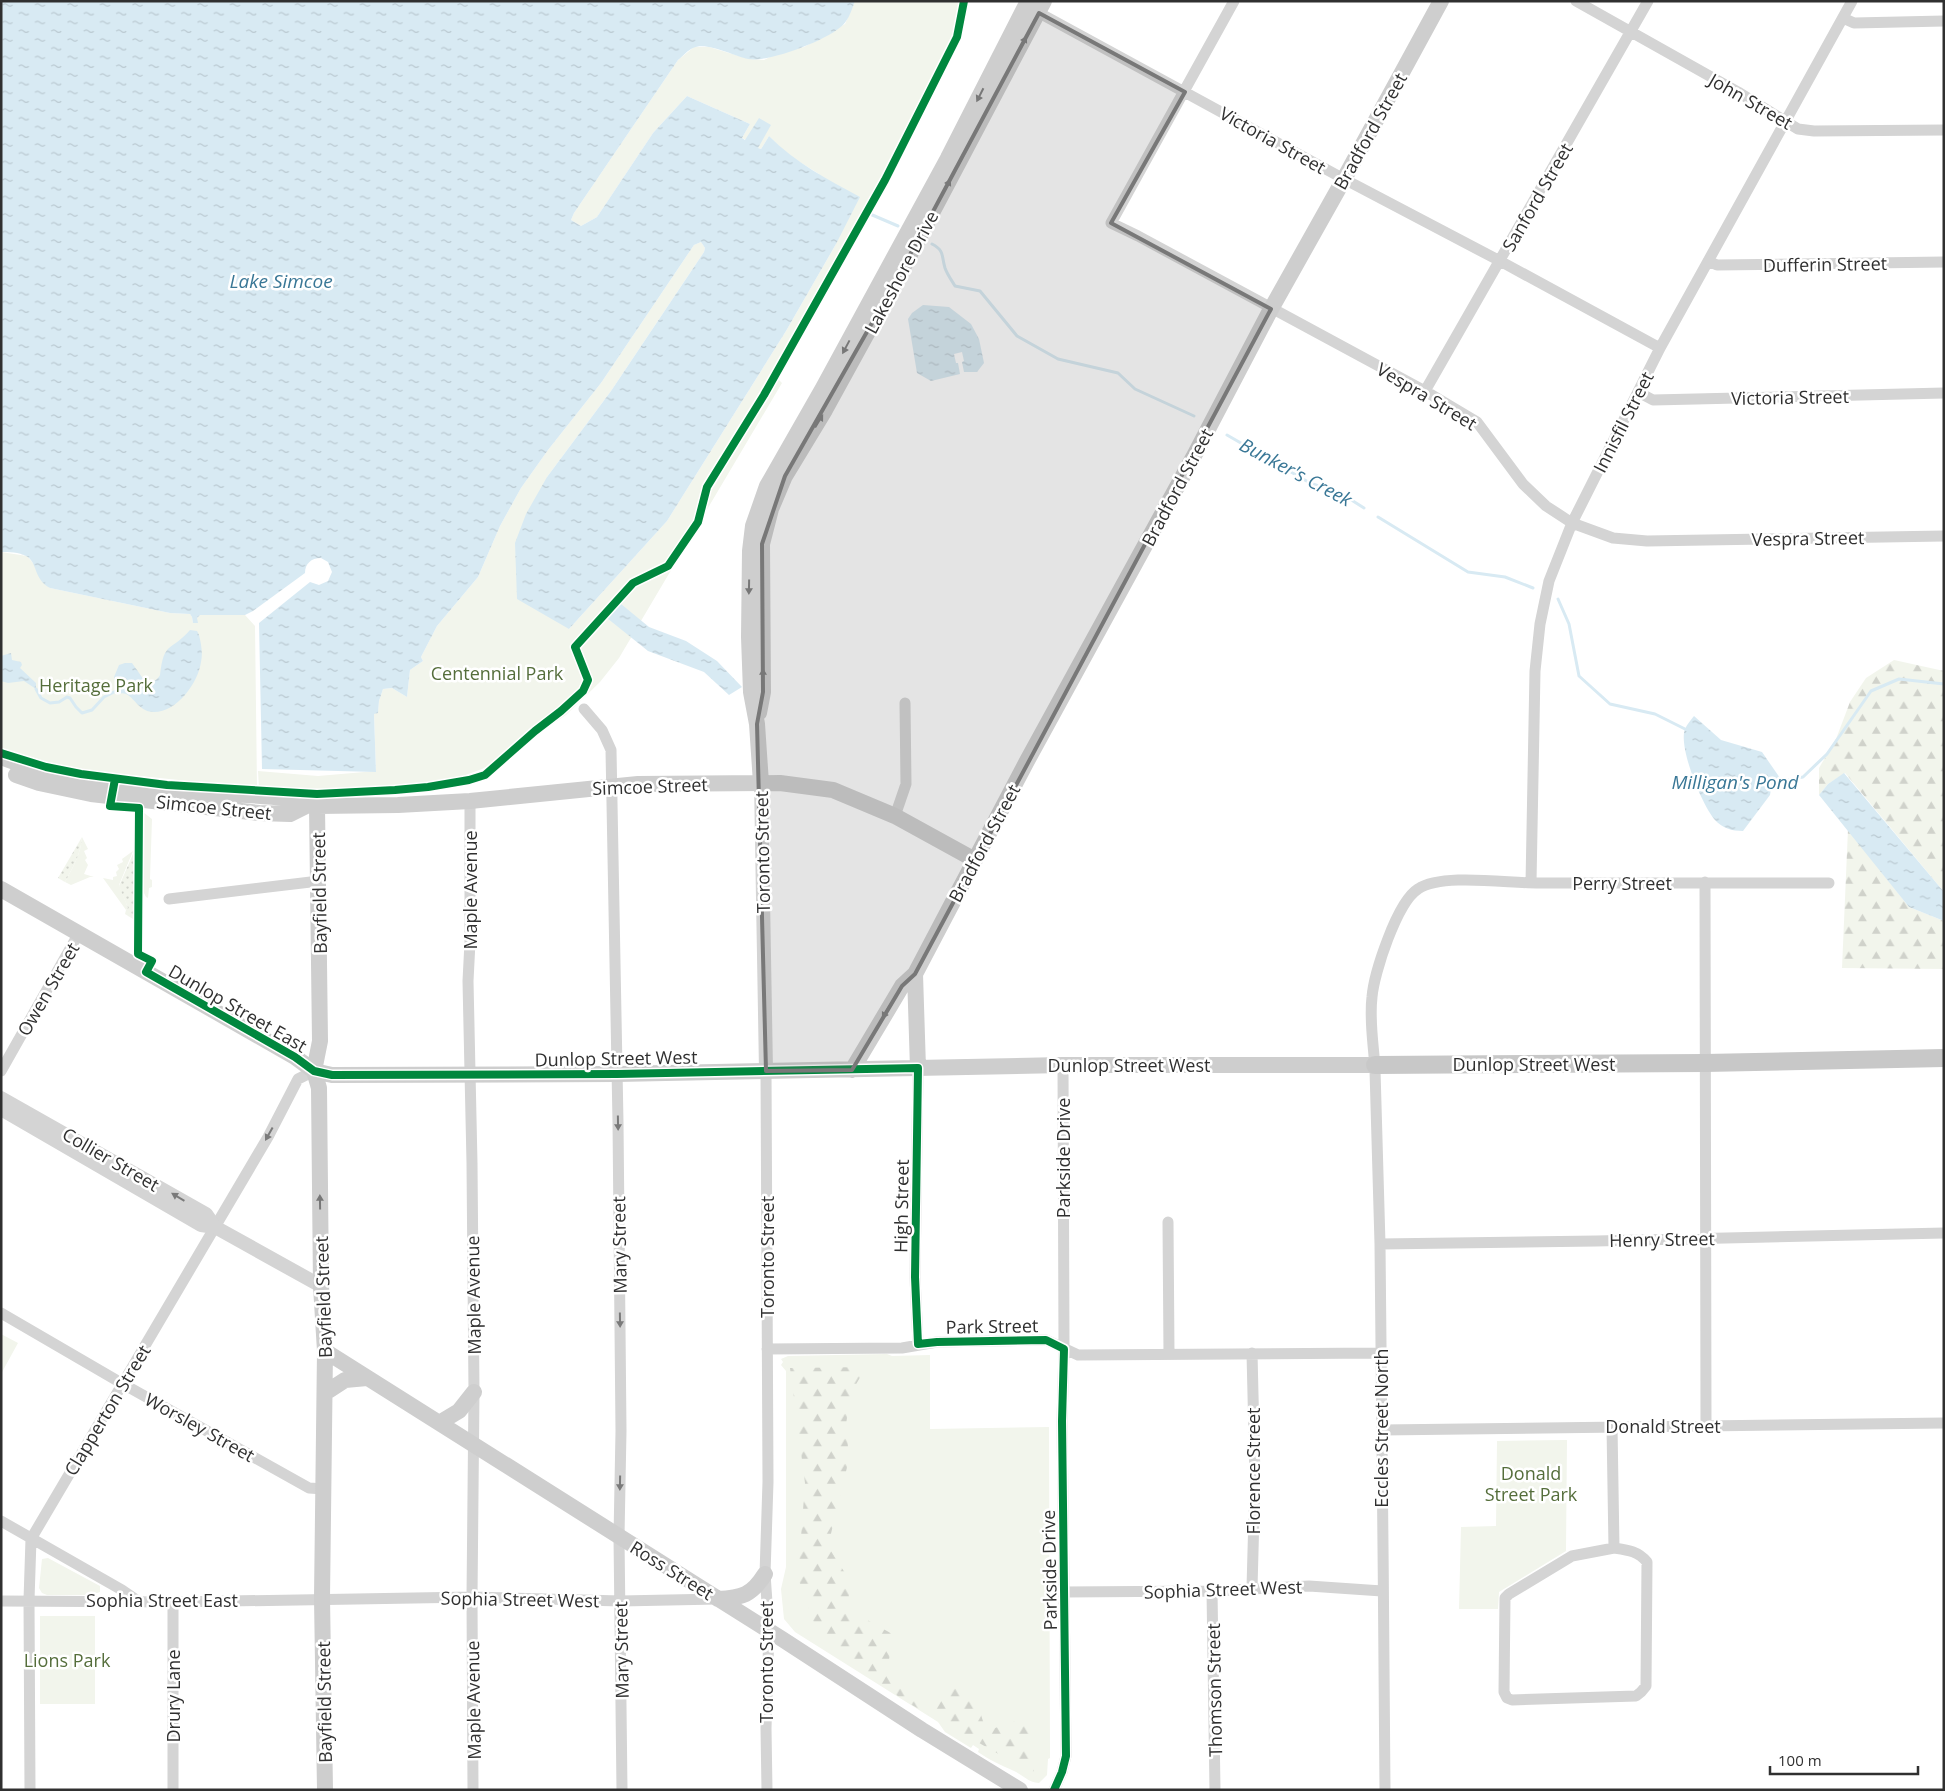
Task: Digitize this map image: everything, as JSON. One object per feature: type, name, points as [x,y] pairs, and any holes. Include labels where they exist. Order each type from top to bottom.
[{"type":"main road","name":"Bradford Street","points":[[915,974],[1027,761],[1195,454],[1271,309],[1441,1]]},
{"type":"main road","points":[[756,541],[767,486],[1031,4]]},
{"type":"main road","name":"Lakeshore Drive","points":[[756,541],[785,476],[825,410],[897,279],[1031,4]]},
{"type":"main road","name":"Toronto Street","points":[[756,541],[763,692],[757,724],[761,783]]},
{"type":"main road","name":"Simcoe Street","points":[[1,757],[44,772],[82,781],[132,787],[286,798],[313,805],[398,805],[470,801],[638,784],[780,783],[833,790],[895,816],[975,860]]},
{"type":"main road","name":"Simcoe Street","points":[[1,769],[49,785],[112,796],[259,814],[290,814],[313,805]]},
{"type":"main road","name":"Bayfield Street","points":[[313,805],[319,881],[320,1041],[314,1071],[319,1088],[321,1286],[325,1352],[322,1598],[325,1790]]},
{"type":"main road","name":"Dunlop Street East","points":[[1,889],[295,1057],[314,1071]]},
{"type":"main road","points":[[852,1070],[902,986],[915,974]]},
{"type":"main road","name":"High Street","points":[[915,974],[918,1068]]},
{"type":"main road","name":"Dunlop Street West","points":[[314,1071],[332,1075],[617,1074],[1063,1065],[1375,1066],[1705,1063],[1944,1058]]},
{"type":"main road","name":"Ross Street","points":[[325,1352],[1020,1790]]},
{"type":"main road","points":[[324,1393],[345,1380],[367,1378]]},
{"type":"main road","points":[[439,1423],[459,1411],[474,1392]]},
{"type":"main road","points":[[718,1599],[733,1598],[753,1591],[765,1574]]},
{"type":"street","points":[[1185,92],[1234,1]]},
{"type":"street","name":"John Street","points":[[1576,1],[1798,129],[1814,131],[1944,130]]},
{"type":"street","name":"Sanford Street","points":[[1425,391],[1648,1]]},
{"type":"street","name":"Innisfil Street","points":[[1532,883],[1535,671],[1540,624],[1549,581],[1572,522],[1660,348],[1852,1]]},
{"type":"street","name":"Victoria Street","points":[[1031,4],[1185,92],[1344,179],[1660,348]]},
{"type":"street","points":[[1843,18],[1854,23],[1944,21]]},
{"type":"street","name":"Vespra Street","points":[[1185,92],[1111,223],[1425,391],[1477,422],[1523,484],[1546,506],[1572,522],[1613,538],[1647,542],[1944,536]]},
{"type":"street","name":"Dufferin Street","points":[[1708,261],[1718,266],[1944,262]]},
{"type":"street","name":"Victoria Street","points":[[1638,392],[1653,400],[1944,393]]},
{"type":"street","points":[[895,816],[906,784],[905,703]]},
{"type":"street","name":"Mary Street","points":[[584,709],[602,730],[612,750],[621,1422],[619,1537],[622,1790]]},
{"type":"street","name":"Toronto Street","points":[[761,783],[766,1071],[768,1482],[765,1574],[769,1631],[766,1728],[767,1790]]},
{"type":"street","name":"Maple Avenue","points":[[470,801],[470,960],[468,981],[474,1392],[472,1597],[474,1790]]},
{"type":"street","name":"Perry Street","points":[[1416,889],[1446,880],[1532,883],[1829,883]]},
{"type":"street","points":[[169,899],[319,881]]},
{"type":"street","points":[[1705,882],[1706,1135],[1704,1238],[1706,1426]]},
{"type":"street","name":"Eccles Street North","points":[[1385,1790],[1380,1244],[1375,1066],[1371,1017],[1373,985],[1382,956],[1398,916],[1416,889]]},
{"type":"street","name":"Owen Street","points":[[1,1071],[79,934]]},
{"type":"street","name":"Parkside Drive","points":[[1054,1790],[1062,1772],[1066,1756],[1062,1421],[1064,1349],[1063,1065]]},
{"type":"street","name":"High Street","points":[[918,1068],[915,1277],[918,1344]]},
{"type":"street","name":"Clapperton Street","points":[[30,1790],[29,1600],[31,1539],[268,1137],[298,1079],[314,1071]]},
{"type":"street","name":"Collier Street","points":[[1,1098],[206,1214],[215,1227]]},
{"type":"street","name":"Collier Street","points":[[1,1109],[201,1225],[215,1227],[321,1286]]},
{"type":"street","points":[[1168,1222],[1169,1354]]},
{"type":"street","name":"Henry Street","points":[[1380,1244],[1944,1233]]},
{"type":"street","name":"Worsley Street","points":[[1,1313],[309,1488],[324,1490]]},
{"type":"street","name":"Park Street","points":[[767,1349],[902,1348],[937,1342],[1046,1340],[1078,1355],[1381,1353]]},
{"type":"street","name":"Florence Street","points":[[1252,1353],[1255,1478],[1252,1588]]},
{"type":"street","name":"Donald Street","points":[[1382,1430],[1944,1423]]},
{"type":"street","points":[[1612,1426],[1614,1548]]},
{"type":"street","points":[[1,1521],[138,1601]]},
{"type":"street","points":[[1614,1548],[1633,1551],[1641,1555],[1647,1562],[1646,1686],[1636,1696],[1512,1700],[1507,1698],[1504,1692],[1505,1598],[1572,1556],[1614,1548]]},
{"type":"street","name":"Sophia Street West","points":[[1064,1592],[1212,1591],[1309,1586],[1382,1591]]},
{"type":"street","name":"Thomson Street","points":[[1212,1591],[1215,1790]]},
{"type":"street","name":"Sophia Street West","points":[[322,1598],[472,1597],[621,1601],[718,1599]]},
{"type":"street","name":"Sophia Street East","points":[[1,1601],[173,1602],[322,1598]]},
{"type":"street","name":"Drury Lane","points":[[173,1602],[173,1790]]},
{"type":"highlighted area","points":[[1039,13],[1185,92],[1111,223],[1271,309],[915,974],[902,986],[852,1070],[766,1071],[757,724],[763,692],[762,544],[785,476],[897,279]]},
{"type":"green space","name":"Centennial Park","points":[[855,1],[970,1],[965,9],[962,32],[885,191],[775,376],[782,383],[619,658],[600,682],[566,715],[505,756],[482,769],[449,781],[394,788],[332,790],[259,788],[258,771],[318,776],[376,771],[374,713],[378,712],[383,689],[392,688],[407,697],[410,670],[423,661],[421,657],[437,626],[478,577],[500,526],[521,488],[548,450],[601,383],[694,245],[701,242],[705,248],[704,252],[611,391],[547,477],[569,629],[667,521],[786,331],[836,244],[819,174],[787,154],[769,136],[761,149],[758,148],[759,119],[746,140],[742,138],[750,124],[687,96],[653,133],[597,217],[581,226],[571,220],[678,60],[694,47],[709,47],[749,59],[764,60],[776,54],[804,47],[845,24]]},
{"type":"green space","name":"Heritage Park","points":[[1,552],[27,556],[50,588],[170,613],[190,614],[193,623],[200,615],[245,615],[255,626],[257,788],[92,771],[37,760],[1,748]]},
{"type":"green space","points":[[1894,660],[1944,671],[1944,892],[1845,773],[1828,784],[1819,795],[1819,768],[1836,739],[1850,702],[1866,678]]},
{"type":"green space","points":[[143,812],[152,819],[150,879],[152,880],[152,887],[149,888],[148,898],[143,891]]},
{"type":"green space","points":[[1848,829],[1909,907],[1944,921],[1944,969],[1842,968]]},
{"type":"green space","points":[[82,837],[88,849],[84,851],[87,858],[85,860],[88,865],[84,874],[94,877],[71,885],[65,882],[74,866]]},
{"type":"green space","points":[[82,837],[74,866],[65,882],[58,878]]},
{"type":"green space","points":[[133,851],[119,885],[128,908],[126,910],[103,878],[113,880],[113,877],[117,876],[116,872],[119,869],[117,865],[123,862],[122,859]]},
{"type":"green space","points":[[133,854],[133,919],[125,914],[128,908],[119,886]]},
{"type":"green space","points":[[1,1334],[18,1343],[1,1374]]},
{"type":"green space","points":[[887,1354],[892,1356],[930,1355],[930,1429],[1049,1427],[1050,1758],[1048,1759],[1047,1775],[1039,1783],[1035,1783],[991,1760],[978,1752],[979,1749],[973,1745],[971,1748],[945,1732],[938,1722],[795,1632],[784,1619],[781,1589],[786,1567],[786,1371],[781,1365],[783,1362],[781,1359],[788,1356]]},
{"type":"green space","points":[[870,1367],[862,1374],[851,1393],[846,1424],[849,1459],[828,1546],[850,1581],[848,1609],[894,1635],[887,1669],[910,1694],[925,1701],[950,1687],[974,1692],[986,1731],[1031,1716],[1034,1774],[912,1705],[862,1673],[820,1640],[798,1578],[805,1483],[790,1368]]},
{"type":"green space","name":"Donald Street Park","points":[[1567,1440],[1566,1551],[1499,1592],[1498,1609],[1459,1609],[1461,1527],[1496,1526],[1497,1441]]},
{"type":"green space","points":[[48,1558],[100,1586],[100,1592],[91,1595],[47,1595],[42,1593],[39,1588],[42,1559]]},
{"type":"green space","name":"Lions Park","points":[[40,1616],[95,1616],[95,1704],[40,1704]]},
{"type":"water","name":"Lake Simcoe","points":[[1,1],[855,1],[847,20],[835,31],[812,43],[783,54],[748,59],[705,46],[689,50],[678,60],[571,220],[581,226],[597,217],[653,133],[687,96],[750,124],[742,138],[745,140],[759,118],[771,125],[758,148],[761,149],[769,136],[801,162],[860,197],[836,244],[786,331],[667,521],[569,629],[517,599],[515,543],[526,514],[547,477],[611,391],[704,252],[705,248],[701,242],[694,245],[601,383],[548,450],[521,488],[500,526],[478,577],[437,626],[421,657],[423,661],[410,670],[407,697],[392,688],[383,689],[378,713],[374,714],[376,772],[262,769],[259,623],[310,582],[319,585],[328,581],[332,572],[328,562],[321,558],[312,560],[306,567],[305,573],[245,615],[200,615],[197,618],[198,623],[193,623],[190,614],[170,613],[50,588],[38,576],[32,562],[26,556],[11,552],[1,552]]},
{"type":"water","points":[[923,305],[949,307],[971,324],[979,339],[984,363],[977,372],[964,372],[962,352],[954,354],[960,374],[931,381],[917,373],[908,319],[912,313]]},
{"type":"water","points":[[615,599],[649,627],[686,641],[717,661],[742,687],[729,695],[704,672],[648,651],[602,614]]},
{"type":"water","points":[[190,630],[197,631],[199,635],[202,659],[196,679],[178,702],[162,711],[154,712],[142,708],[131,697],[123,693],[118,694],[114,677],[119,665],[132,663],[144,680],[151,682],[160,675],[166,651]]},
{"type":"water","points":[[11,653],[12,660],[21,662],[20,668],[36,683],[36,689],[24,681],[8,683],[1,681],[1,656]]},
{"type":"water","name":"Milligan's Pond","points":[[1694,716],[1721,740],[1762,752],[1782,781],[1772,783],[1770,795],[1743,831],[1727,828],[1715,820],[1692,776],[1684,737],[1685,729]]},
{"type":"water","points":[[1844,773],[1944,892],[1944,921],[1909,907],[1819,795],[1828,784]]},
{"type":"waterway","name":"Bunker's Creek","points":[[870,214],[898,226]]},
{"type":"waterway","name":"Bunker's Creek","points":[[932,244],[941,251],[946,270],[955,286],[980,291],[1017,336],[1058,359],[1118,373],[1135,389],[1194,416]]},
{"type":"waterway","name":"Bunker's Creek","points":[[1227,435],[1310,483],[1342,494],[1364,508]]},
{"type":"waterway","name":"Bunker's Creek","points":[[1378,517],[1468,572],[1505,577],[1533,588]]},
{"type":"waterway","name":"Bunker's Creek","points":[[1558,599],[1569,624],[1579,676],[1610,704],[1655,714],[1685,729]]},
{"type":"waterway","points":[[1782,781],[1803,777],[1827,754],[1871,691],[1899,679],[1944,684]]},
{"type":"waterway","points":[[36,689],[41,698],[50,703],[59,702],[67,697],[70,698],[82,713],[92,710],[104,697],[118,690]]},
{"type":"cycle path","points":[[1,753],[46,767],[81,774],[167,785],[317,794],[428,787],[469,780],[485,775],[583,691],[588,680],[575,647],[633,583],[668,566],[698,522],[707,487],[764,395],[885,180],[957,37],[964,1]]},
{"type":"cycle path","points":[[115,779],[110,806],[139,808],[138,954],[152,961],[146,972],[295,1057],[314,1071],[332,1075],[617,1074],[918,1068],[915,1277],[918,1344],[1046,1340],[1064,1349],[1062,1421],[1066,1756],[1062,1772],[1054,1790]]}]
